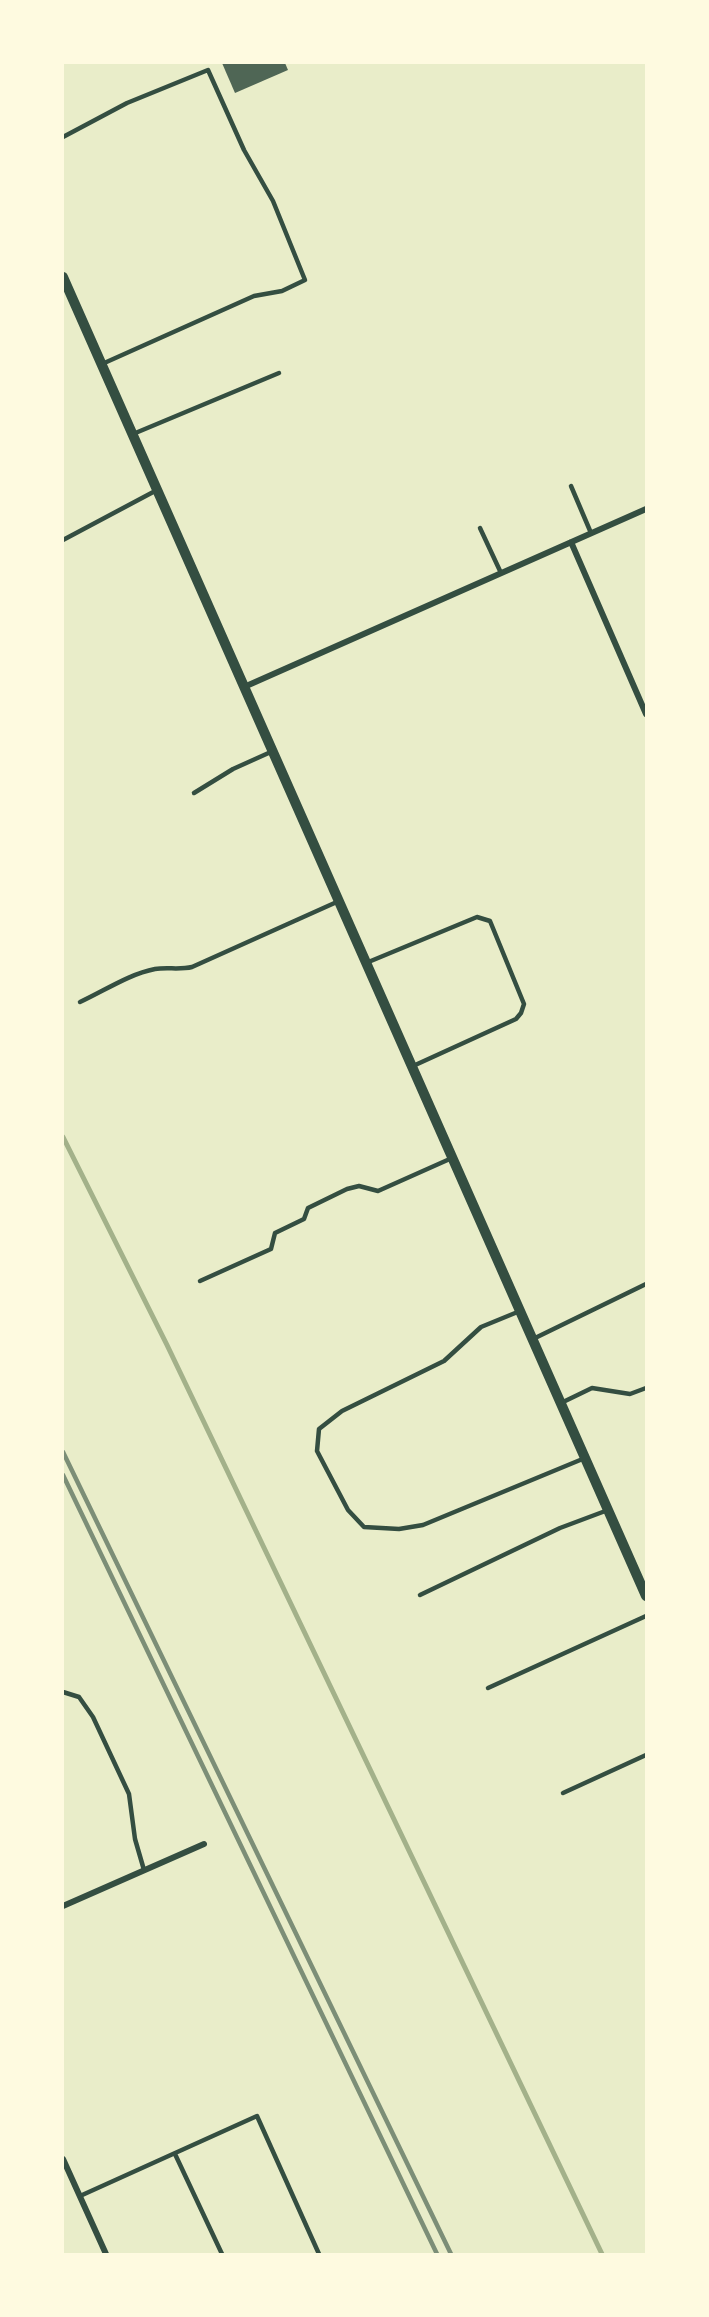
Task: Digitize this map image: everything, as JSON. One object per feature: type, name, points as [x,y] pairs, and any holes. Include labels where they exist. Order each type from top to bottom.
[{"type":"street","points":[[63,277],[646,1596]]},
{"type":"street","points":[[244,687],[646,509]]},
{"type":"street","points":[[571,542],[646,714]]},
{"type":"street","points":[[63,1906],[204,1844]]},
{"type":"street","points":[[63,2159],[106,2254]]},
{"type":"lane","points":[[63,137],[128,104],[208,70],[244,150],[273,201],[305,280],[282,291],[254,296],[102,364]]},
{"type":"lane","points":[[133,435],[279,373]]},
{"type":"lane","points":[[571,486],[591,533]]},
{"type":"lane","points":[[63,540],[157,490]]},
{"type":"lane","points":[[480,528],[501,573]]},
{"type":"lane","points":[[194,793],[233,769],[273,751]]},
{"type":"lane","points":[[81,1002],[142,973],[158,968],[180,970],[192,967],[339,901]]},
{"type":"lane","points":[[366,963],[477,917],[490,921],[524,1004],[522,1013],[516,1019],[412,1066]]},
{"type":"lane","points":[[200,1281],[271,1249],[275,1233],[304,1219],[308,1208],[347,1189],[359,1186],[378,1191],[452,1158]]},
{"type":"lane","points":[[532,1339],[646,1284]]},
{"type":"lane","points":[[520,1311],[481,1327],[444,1361],[342,1411],[319,1429],[317,1451],[348,1510],[364,1527],[399,1529],[423,1525],[585,1458]]},
{"type":"lane","points":[[561,1403],[592,1388],[630,1394],[646,1388]]},
{"type":"lane","points":[[420,1595],[560,1528],[608,1510]]},
{"type":"lane","points":[[488,1688],[646,1617]]},
{"type":"lane","points":[[63,1692],[79,1697],[93,1717],[129,1794],[135,1839],[144,1870]]},
{"type":"lane","points":[[563,1793],[646,1755]]},
{"type":"lane","points":[[80,2196],[257,2116],[319,2254]]},
{"type":"lane","points":[[175,2154],[222,2254]]},
{"type":"building","points":[[222,63],[285,63],[288,70],[235,93]]},
{"type":"waterway","points":[[63,1137],[167,1345],[602,2254]]},
{"type":"railway","points":[[63,1452],[451,2254]]},
{"type":"railway","points":[[63,1475],[437,2254]]}]
